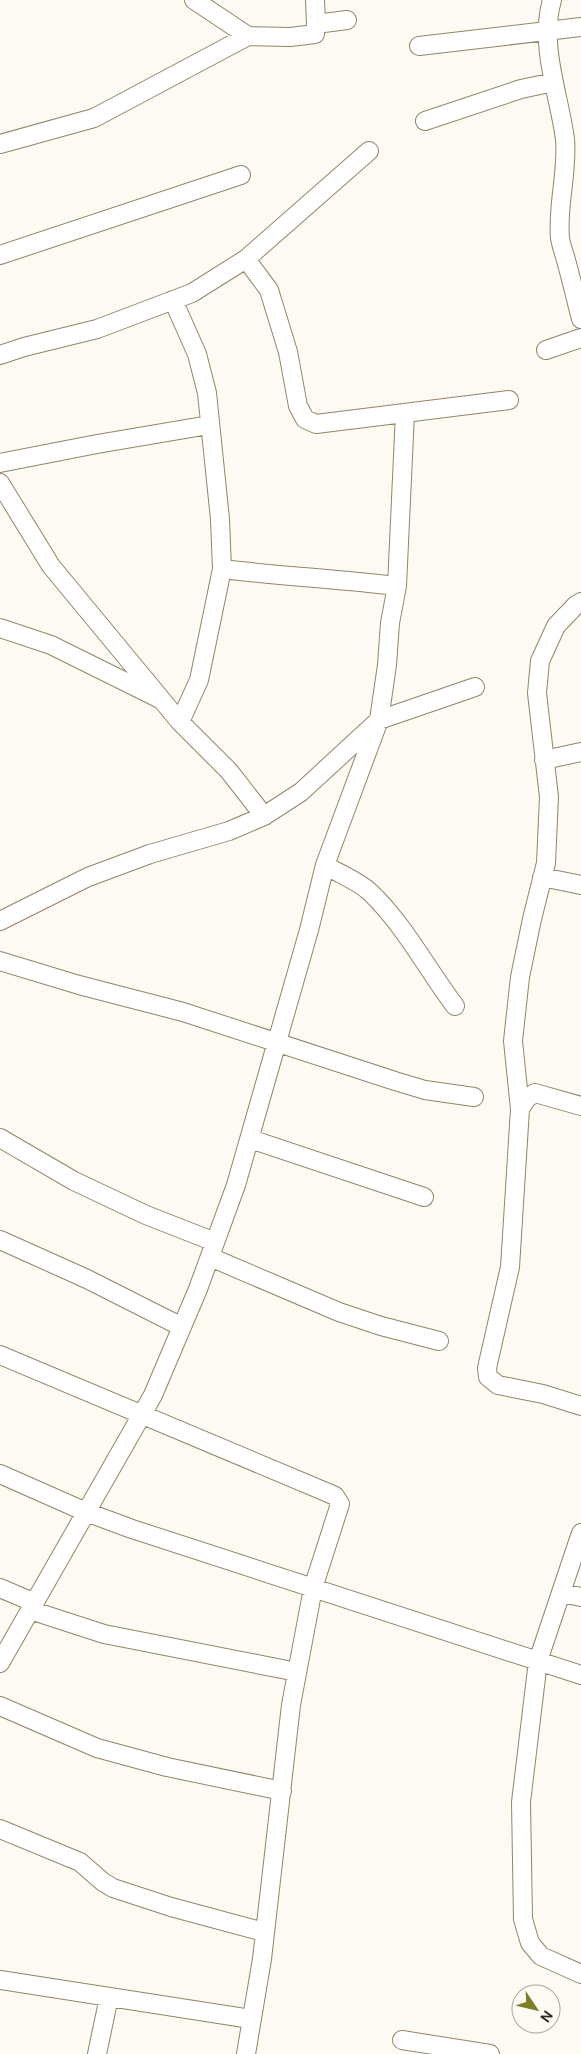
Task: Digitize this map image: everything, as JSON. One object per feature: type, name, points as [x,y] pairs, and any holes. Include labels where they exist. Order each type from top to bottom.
[{"type":"street","points":[[194,0],[248,36]]},
{"type":"street","points":[[0,144],[94,118],[248,36],[290,37],[315,34],[315,0]]},
{"type":"street","points":[[552,0],[548,12],[548,32],[554,82],[565,140],[565,182],[561,209],[560,238],[581,319]]},
{"type":"street","points":[[316,24],[347,20]]},
{"type":"street","points":[[419,46],[581,27]]},
{"type":"street","points":[[425,122],[521,90],[554,82]]},
{"type":"street","points":[[0,355],[96,329],[192,293],[246,259],[369,151]]},
{"type":"street","points":[[0,255],[241,175]]},
{"type":"street","points":[[246,259],[269,290],[288,352],[298,406],[305,419],[316,424],[509,400]]},
{"type":"street","points":[[173,300],[198,354],[207,393],[220,519],[222,569],[199,680],[180,722]]},
{"type":"street","points":[[546,350],[581,338]]},
{"type":"street","points":[[0,1663],[143,1414],[182,1327],[236,1185],[309,930],[325,865],[378,720],[390,624],[397,586],[405,413]]},
{"type":"street","points":[[0,463],[210,425]]},
{"type":"street","points":[[0,483],[51,566],[180,722],[229,771],[264,816]]},
{"type":"street","points":[[222,569],[397,586]]},
{"type":"street","points":[[581,602],[556,626],[540,661],[537,692],[548,797],[546,863],[520,977],[513,1041],[520,1109],[510,1267],[487,1368],[488,1377],[498,1385],[543,1394],[581,1406]]},
{"type":"street","points":[[0,628],[51,645],[165,702]]},
{"type":"street","points":[[0,921],[88,878],[150,854],[229,831],[264,816],[301,792],[378,720],[475,687]]},
{"type":"street","points":[[544,760],[581,752]]},
{"type":"street","points":[[325,865],[370,892],[409,938],[436,982],[455,1006]]},
{"type":"street","points":[[542,876],[581,885]]},
{"type":"street","points":[[0,961],[79,985],[183,1012],[425,1090],[474,1097]]},
{"type":"street","points":[[520,1109],[526,1098],[535,1093],[581,1106]]},
{"type":"street","points":[[0,1138],[74,1182],[146,1214],[212,1250],[339,1312],[381,1326],[439,1341]]},
{"type":"street","points":[[250,1139],[424,1197]]},
{"type":"street","points":[[0,1240],[88,1279],[182,1327]]},
{"type":"street","points":[[0,1355],[335,1496],[340,1504],[313,1588],[291,1705],[262,1960],[250,2019],[246,2054]]},
{"type":"street","points":[[0,1474],[86,1512],[581,1675]]},
{"type":"street","points":[[581,1533],[538,1661],[521,1802],[524,1919],[530,1942],[541,1956],[581,1974]]},
{"type":"street","points":[[0,1588],[32,1606],[104,1634],[297,1672]]},
{"type":"street","points":[[561,1593],[581,1597]]},
{"type":"street","points":[[0,1706],[96,1748],[167,1767],[282,1791]]},
{"type":"street","points":[[0,1828],[80,1862],[113,1888],[171,1907],[264,1932]]},
{"type":"street","points":[[0,1980],[250,2019]]},
{"type":"street","points":[[96,2054],[109,1997]]},
{"type":"street","points":[[402,2040],[490,2054]]}]
